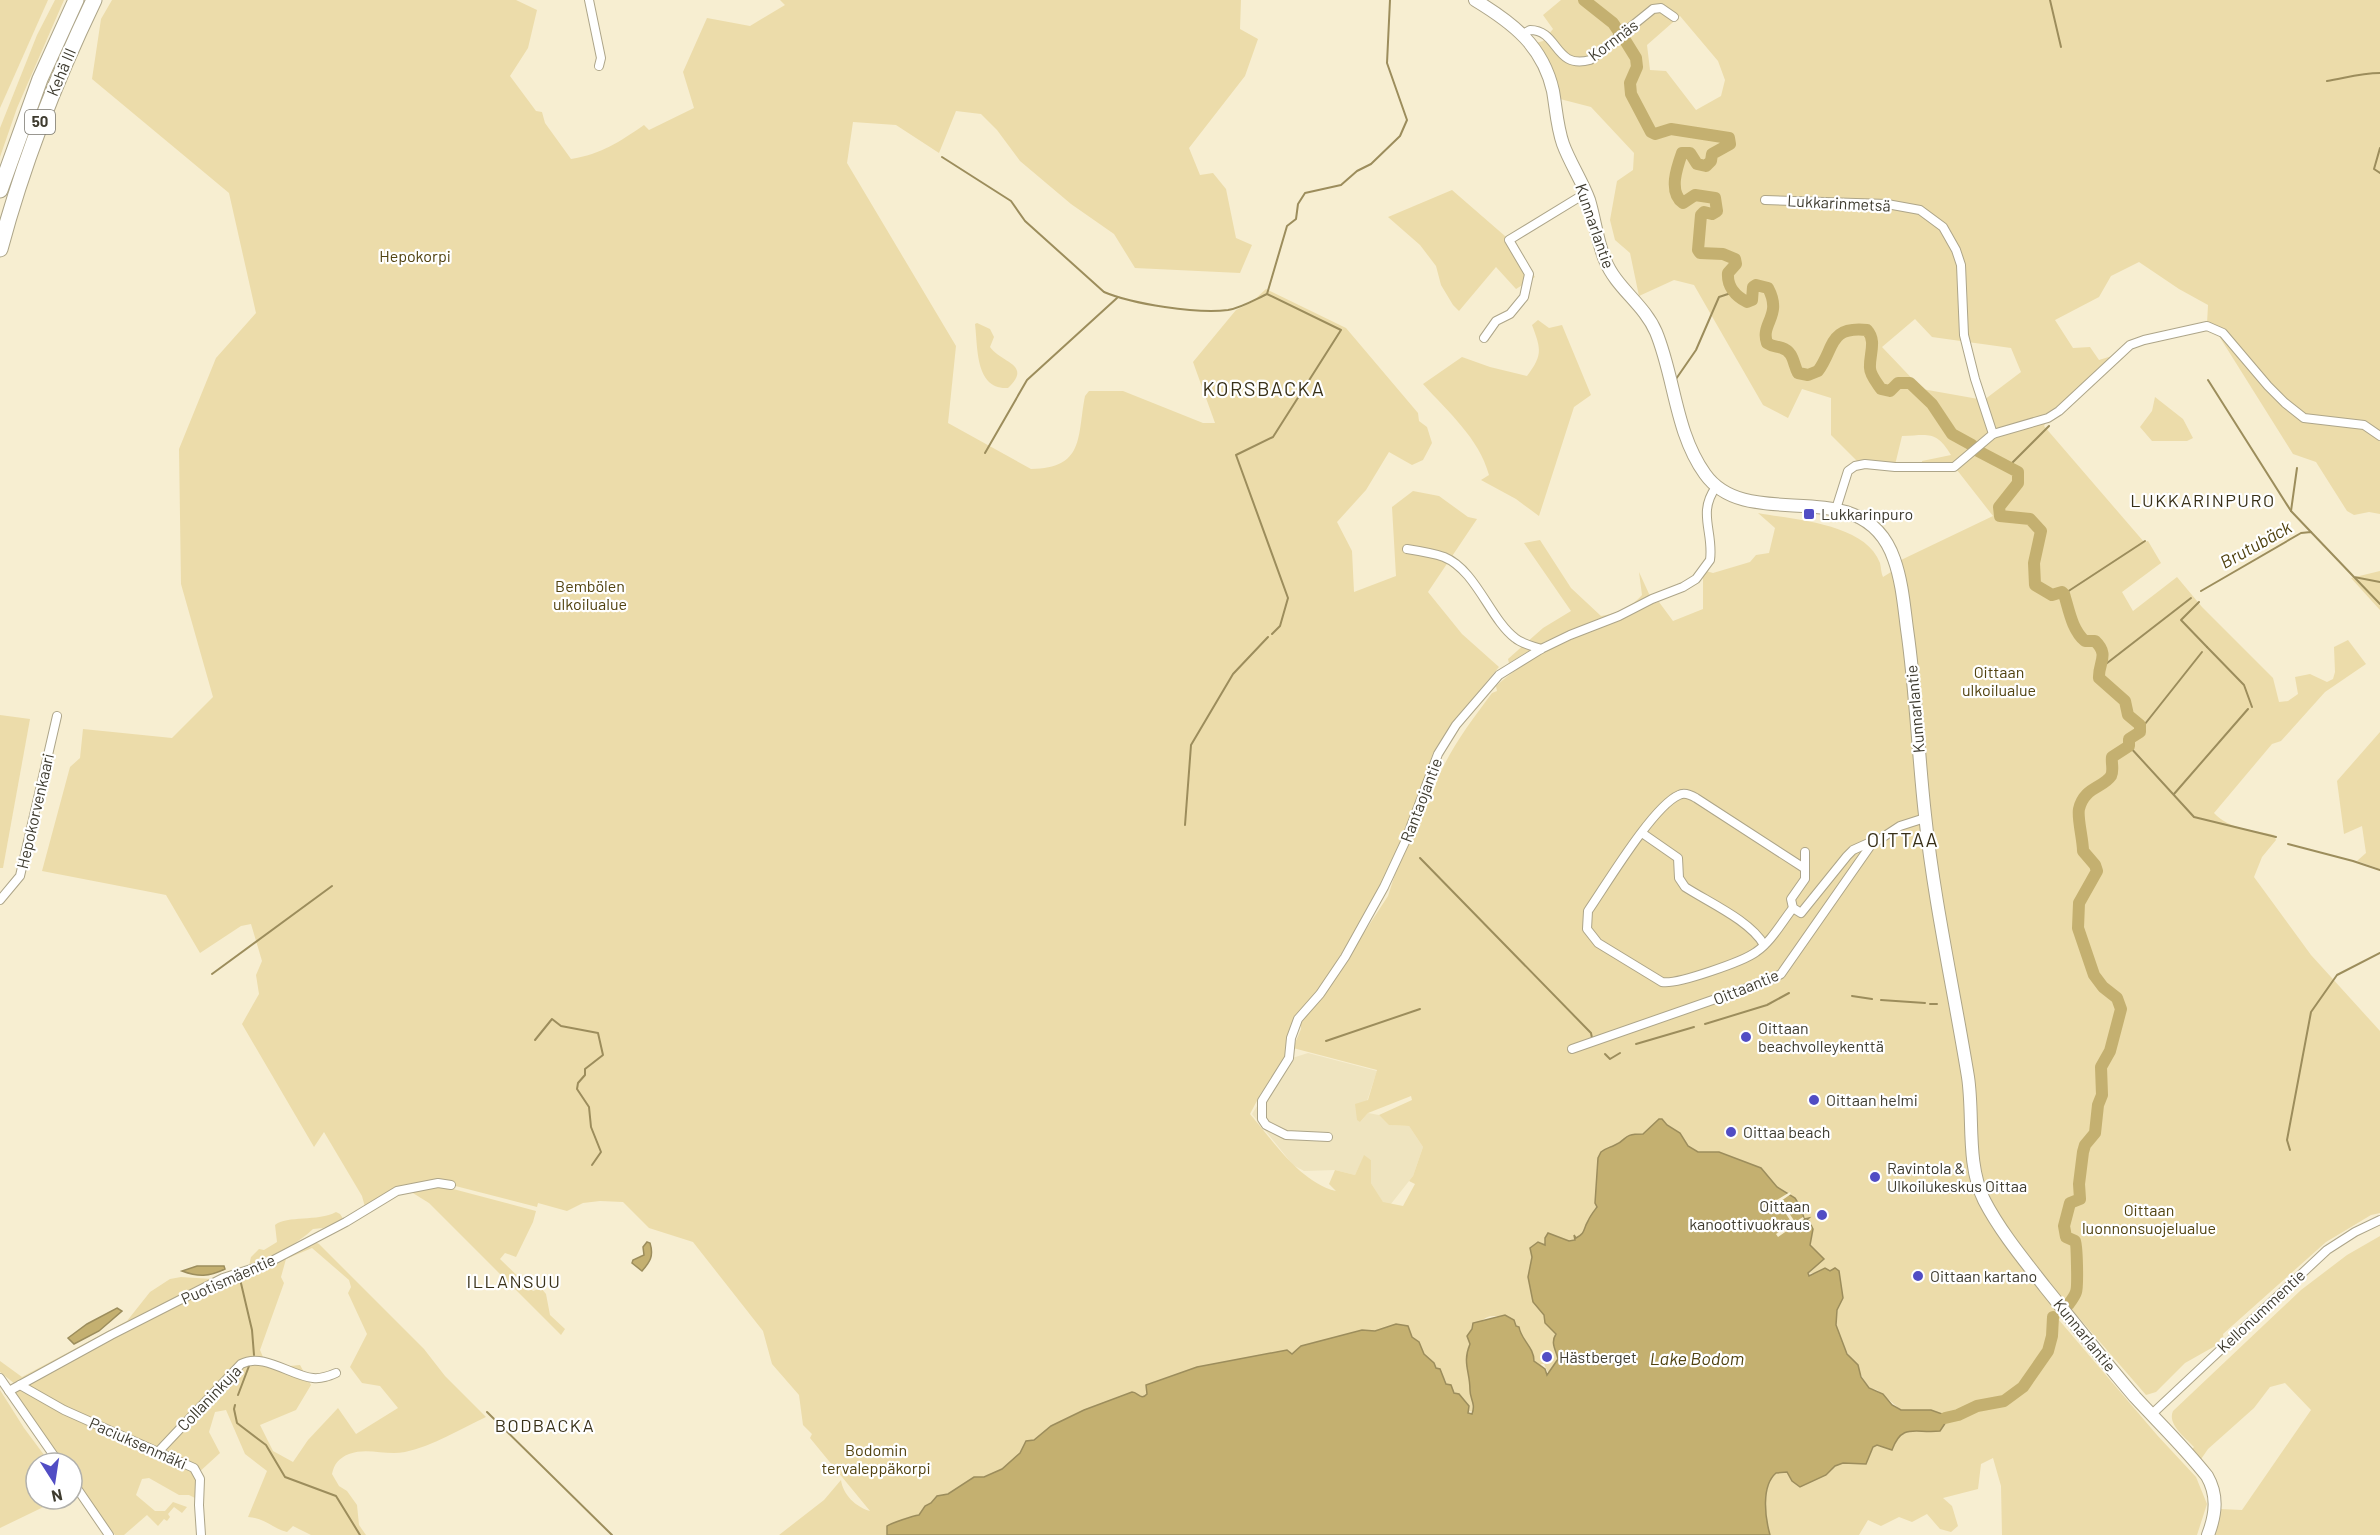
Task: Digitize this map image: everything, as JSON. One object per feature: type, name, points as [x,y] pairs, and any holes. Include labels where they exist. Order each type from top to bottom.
[{"type":"highway","name":"Kehä III","points":[[0,190],[29,107],[76,0]]},
{"type":"highway","name":"Kehä III","points":[[0,249],[21,177],[42,118],[69,51],[94,0]]},
{"type":"main road","name":"Kunnarlantie","points":[[1475,0],[1507,19],[1523,34],[1542,61],[1551,85],[1562,140],[1586,193],[1605,261],[1615,280],[1644,313],[1655,330],[1689,445],[1707,478],[1716,487],[1740,498],[1836,509],[1869,523],[1888,543],[1895,562],[1910,651],[1925,818],[1969,1082],[1973,1156],[1978,1185],[1989,1208],[2023,1260],[2092,1345],[2212,1484],[2215,1507],[2208,1535]]},
{"type":"street","points":[[589,0],[601,58],[598,66]]},
{"type":"street","name":"Kornnäs","points":[[1523,34],[1530,30],[1543,33],[1570,62],[1578,64],[1590,60],[1653,9],[1662,8],[1674,17]]},
{"type":"street","points":[[1484,338],[1496,321],[1510,314],[1524,297],[1529,274],[1509,240],[1586,193]]},
{"type":"street","name":"Lukkarinmetsä","points":[[1765,200],[1887,204],[1920,210],[1943,227],[1956,250],[1961,265],[1964,335],[1993,435]]},
{"type":"street","points":[[1836,509],[1848,471],[1855,466],[1865,464],[1895,467],[1954,467],[1993,435],[2048,418],[2059,411],[2130,345],[2207,326],[2223,333],[2268,386],[2304,418],[2356,424],[2380,436]]},
{"type":"street","name":"Rantaojantie","points":[[1328,1137],[1286,1135],[1266,1125],[1262,1119],[1262,1101],[1289,1058],[1291,1038],[1298,1019],[1320,994],[1345,957],[1384,887],[1406,842],[1438,754],[1456,725],[1499,675],[1541,649],[1619,616],[1696,579],[1710,560],[1706,511],[1709,497],[1716,487]]},
{"type":"street","points":[[1407,549],[1446,558],[1458,567],[1477,588],[1503,625],[1516,639],[1541,649]]},
{"type":"street","name":"Hepokorvenkaari","points":[[0,900],[20,876],[57,716]]},
{"type":"street","points":[[1793,908],[1764,945],[1749,956],[1684,980],[1668,983],[1662,982],[1598,943],[1587,929],[1588,911],[1650,819],[1679,794],[1687,794],[1696,798],[1804,868]]},
{"type":"street","name":"Oittaantie","points":[[1572,1049],[1770,980],[1781,974],[1876,840],[1900,825],[1925,818]]},
{"type":"street","points":[[1642,833],[1678,858],[1679,878],[1685,887],[1744,924],[1760,938],[1764,945]]},
{"type":"street","points":[[1805,852],[1805,879],[1791,899],[1793,908],[1798,912],[1805,911],[1846,856],[1862,844],[1876,840]]},
{"type":"street","name":"Puotismäentie","points":[[9,1391],[223,1278],[264,1265],[346,1222],[397,1191],[438,1183],[451,1185]]},
{"type":"street","name":"Kellonummentie","points":[[2152,1414],[2327,1250],[2355,1232],[2380,1220]]},
{"type":"street","name":"Collaninkuja","points":[[158,1452],[241,1364],[247,1361],[266,1362],[315,1379],[336,1373]]},
{"type":"street","points":[[0,1378],[51,1451]]},
{"type":"street","name":"Paciuksenmäki","points":[[20,1385],[64,1410],[198,1471],[201,1535]]},
{"type":"street","points":[[84,1499],[109,1535]]},
{"type":"shaded area","points":[[1308,1053],[1377,1071],[1360,1122],[1368,1113],[1379,1115],[1390,1125],[1409,1126],[1423,1147],[1413,1176],[1387,1209],[1371,1183],[1371,1160],[1364,1156],[1355,1175],[1335,1170],[1304,1171],[1293,1165],[1252,1114],[1286,1060]]},
{"type":"green space","points":[[0,0],[48,0],[0,108]]},
{"type":"green space","points":[[55,0],[64,0],[17,108],[0,157],[0,128],[37,35]]},
{"type":"green space","points":[[112,0],[516,0],[537,10],[528,48],[510,76],[536,111],[542,112],[545,123],[571,159],[601,151],[644,125],[649,130],[694,108],[683,72],[707,18],[750,26],[785,5],[780,0],[1241,0],[1240,29],[1258,39],[1245,76],[1189,148],[1200,175],[1213,173],[1226,189],[1236,238],[1252,245],[1240,273],[1135,268],[1114,234],[1071,204],[1020,161],[997,130],[981,114],[956,111],[939,153],[896,125],[853,122],[847,163],[956,346],[948,423],[1031,469],[1061,463],[1070,456],[1079,437],[1085,396],[1089,391],[1123,391],[1203,423],[1215,423],[1193,362],[1236,310],[1252,302],[1266,289],[1346,328],[1418,413],[1419,421],[1427,427],[1432,443],[1423,460],[1412,465],[1389,452],[1366,490],[1337,522],[1352,551],[1354,592],[1396,576],[1392,507],[1413,491],[1439,496],[1468,517],[1477,519],[1428,592],[1462,634],[1499,667],[1452,723],[1433,753],[1408,826],[1381,888],[1373,897],[1372,904],[1319,990],[1296,1014],[1293,1021],[1296,1025],[1286,1044],[1287,1057],[1261,1093],[1250,1114],[1289,1160],[1311,1179],[1336,1191],[1329,1184],[1335,1170],[1355,1175],[1364,1155],[1371,1160],[1371,1183],[1383,1202],[1403,1206],[1415,1184],[1409,1181],[1423,1147],[1409,1126],[1389,1125],[1379,1115],[1412,1100],[1411,1096],[1368,1113],[1360,1122],[1357,1120],[1355,1104],[1368,1100],[1377,1070],[1293,1048],[1301,1029],[1301,1021],[1350,954],[1388,896],[1397,868],[1417,829],[1425,802],[1430,803],[1447,759],[1492,693],[1497,691],[1496,686],[1541,654],[1650,604],[1659,602],[1673,621],[1703,609],[1703,577],[1706,571],[1713,573],[1750,562],[1756,555],[1769,553],[1775,528],[1758,513],[1808,521],[1844,531],[1860,539],[1872,550],[1880,563],[1883,577],[1891,572],[1901,560],[1993,516],[1957,470],[1955,464],[1922,466],[1922,461],[1951,455],[1936,438],[1925,435],[1902,436],[1895,465],[1858,462],[1831,435],[1831,398],[1802,389],[1788,418],[1763,405],[1694,285],[1674,280],[1639,296],[1630,253],[1615,240],[1610,220],[1617,181],[1633,170],[1634,153],[1591,107],[1560,99],[1556,81],[1536,43],[1543,41],[1553,29],[1543,15],[1561,0],[2380,0],[2380,514],[2369,512],[2354,515],[2347,511],[2316,462],[2293,454],[2219,336],[2207,324],[2208,305],[2139,262],[2111,276],[2099,297],[2055,320],[2073,348],[2090,347],[2099,360],[2112,356],[2048,418],[2044,426],[2144,542],[2148,541],[2161,563],[2122,592],[2133,611],[2177,577],[2202,607],[2273,678],[2279,702],[2288,701],[2298,694],[2295,677],[2310,674],[2327,682],[2333,679],[2334,647],[2348,640],[2366,664],[2325,692],[2281,741],[2272,744],[2214,813],[2234,826],[2274,835],[2276,840],[2262,857],[2254,877],[2311,955],[2380,1031],[2380,1213],[2371,1215],[2326,1242],[2223,1334],[2224,1341],[2185,1363],[2156,1392],[2146,1395],[2067,1304],[2059,1320],[2196,1477],[2207,1504],[2197,1535],[2002,1535],[2001,1486],[1993,1458],[1981,1464],[1978,1489],[1943,1498],[1952,1506],[1958,1526],[1951,1532],[1940,1529],[1927,1514],[1912,1522],[1899,1517],[1881,1526],[1868,1520],[1859,1535],[1770,1535],[1766,1494],[1771,1479],[1776,1473],[1785,1471],[1811,1452],[1946,1422],[1945,1415],[1927,1410],[1901,1410],[1877,1390],[1869,1388],[1844,1347],[1824,1341],[1825,1271],[1808,1274],[1815,1268],[1811,1270],[1806,1221],[1808,1217],[1804,1219],[1795,1198],[1777,1187],[1761,1168],[1719,1152],[1699,1152],[1600,1195],[1595,1221],[1584,1239],[1567,1242],[1552,1238],[1531,1259],[1557,1323],[1563,1356],[1549,1375],[1544,1364],[1541,1364],[1542,1368],[1535,1361],[1513,1321],[1497,1316],[1484,1319],[1480,1322],[1479,1412],[1466,1411],[1440,1373],[937,1535],[779,1535],[824,1500],[841,1480],[844,1491],[851,1500],[870,1511],[810,1438],[812,1434],[803,1425],[799,1395],[772,1364],[763,1331],[693,1242],[649,1228],[623,1202],[583,1203],[567,1211],[538,1203],[537,1207],[436,1181],[365,1207],[362,1196],[324,1132],[314,1147],[242,1024],[259,994],[256,975],[262,961],[251,924],[241,926],[200,953],[166,895],[42,871],[70,767],[80,758],[83,729],[172,738],[213,697],[181,584],[179,449],[216,358],[256,313],[229,193],[92,79],[101,19]],"holes":[[[1680,16],[1718,61],[1725,80],[1721,96],[1696,110],[1666,71],[1650,70],[1647,45]],[[1915,319],[1932,337],[2011,348],[2021,372],[1984,400],[1922,389],[1882,347]]]},
{"type":"green space","points":[[1452,190],[1513,243],[1535,277],[1516,289],[1496,267],[1459,311],[1441,285],[1436,266],[1420,245],[1388,217]]},
{"type":"green space","points":[[1538,320],[1549,328],[1562,325],[1591,395],[1574,407],[1539,516],[1516,499],[1481,480],[1489,475],[1478,449],[1462,426],[1423,384],[1462,357],[1527,376],[1536,363],[1539,352],[1532,325]]},
{"type":"green space","points":[[975,324],[990,329],[994,337],[990,347],[1016,369],[1015,380],[1008,388],[997,387],[984,375],[978,355]]},
{"type":"green space","points":[[2155,397],[2183,419],[2193,438],[2187,441],[2152,441],[2140,427],[2152,411]]},
{"type":"green space","points":[[1540,540],[1571,588],[1601,616],[1623,609],[1642,595],[1639,572],[1650,596],[1623,612],[1544,642],[1509,663],[1508,659],[1543,628],[1571,611],[1524,543]]},
{"type":"green space","points":[[2380,571],[2380,610],[2351,578]]},
{"type":"green space","points":[[0,715],[30,719],[3,868],[0,868]]},
{"type":"green space","points":[[2380,732],[2380,869],[2357,861],[2366,853],[2362,826],[2344,834],[2337,781]]},
{"type":"green space","points":[[438,1185],[536,1211],[516,1257],[505,1253],[500,1259],[533,1291],[541,1288],[546,1294],[550,1315],[565,1329],[561,1335],[429,1203],[408,1190]]},
{"type":"green space","points":[[336,1212],[344,1220],[323,1228],[313,1229],[283,1250],[249,1266],[251,1257],[259,1249],[264,1250],[277,1242],[275,1225],[287,1220],[321,1217]]},
{"type":"green space","points":[[2380,1236],[2380,1535],[2213,1535],[2220,1509],[2242,1510],[2311,1410],[2285,1383],[2270,1387],[2254,1408],[2208,1449],[2199,1462],[2192,1449],[2194,1447],[2172,1421],[2173,1411],[2301,1290],[2347,1255]]},
{"type":"green space","points":[[315,1242],[424,1349],[445,1376],[486,1417],[436,1441],[405,1452],[356,1452],[342,1457],[332,1474],[339,1486],[347,1491],[357,1505],[359,1525],[366,1535],[311,1535],[293,1526],[287,1532],[259,1519],[248,1517],[267,1471],[245,1454],[226,1410],[215,1412],[209,1432],[220,1453],[197,1474],[197,1499],[189,1495],[179,1495],[149,1478],[142,1479],[136,1495],[155,1511],[165,1511],[173,1502],[187,1507],[182,1513],[174,1507],[168,1514],[170,1517],[167,1521],[164,1519],[158,1526],[147,1515],[124,1535],[115,1535],[84,1492],[84,1451],[55,1451],[15,1394],[15,1391],[24,1384],[220,1282]],"holes":[[[312,1248],[349,1280],[351,1287],[348,1293],[367,1334],[350,1367],[362,1383],[380,1386],[398,1408],[356,1434],[338,1408],[308,1440],[293,1462],[273,1451],[260,1425],[296,1410],[311,1385],[300,1365],[290,1366],[263,1357],[260,1350],[284,1283],[281,1277],[286,1259]]]},
{"type":"green space","points":[[181,1277],[212,1279],[15,1384],[0,1372],[0,1361],[22,1377],[127,1321],[150,1292],[170,1279]]},
{"type":"green space","points":[[0,1390],[41,1451],[24,1451],[24,1511],[35,1511],[0,1528]]},
{"type":"water","name":"Lake Bodom","points":[[1659,1119],[1680,1133],[1688,1146],[1698,1152],[1719,1152],[1761,1168],[1777,1187],[1795,1198],[1802,1209],[1804,1219],[1809,1218],[1806,1221],[1809,1221],[1813,1229],[1810,1245],[1824,1259],[1808,1273],[1809,1276],[1825,1268],[1830,1271],[1835,1268],[1839,1271],[1843,1298],[1837,1310],[1836,1325],[1847,1354],[1858,1365],[1861,1377],[1869,1388],[1883,1394],[1892,1405],[1901,1410],[1931,1410],[1945,1415],[1946,1422],[1940,1431],[1905,1432],[1896,1441],[1892,1450],[1877,1445],[1873,1447],[1866,1464],[1843,1463],[1835,1466],[1826,1475],[1800,1487],[1792,1481],[1787,1472],[1776,1473],[1771,1479],[1766,1494],[1770,1535],[887,1535],[887,1526],[919,1515],[925,1506],[937,1496],[948,1494],[974,1477],[984,1477],[1002,1469],[1020,1453],[1026,1441],[1034,1440],[1051,1426],[1084,1410],[1132,1392],[1145,1396],[1147,1394],[1146,1385],[1197,1367],[1287,1350],[1292,1354],[1301,1346],[1362,1330],[1375,1331],[1396,1324],[1408,1326],[1412,1337],[1419,1342],[1424,1354],[1436,1368],[1440,1369],[1446,1384],[1451,1385],[1454,1393],[1459,1394],[1469,1406],[1468,1413],[1472,1414],[1473,1404],[1466,1362],[1470,1344],[1467,1336],[1473,1323],[1505,1315],[1514,1320],[1516,1326],[1519,1327],[1532,1352],[1534,1361],[1545,1369],[1547,1375],[1558,1359],[1553,1343],[1556,1334],[1545,1323],[1544,1315],[1533,1302],[1528,1277],[1532,1257],[1530,1248],[1538,1242],[1545,1245],[1548,1233],[1569,1241],[1575,1240],[1574,1235],[1576,1238],[1584,1231],[1597,1207],[1595,1203],[1598,1158],[1601,1152],[1628,1136],[1643,1134]]},
{"type":"water","points":[[647,1242],[650,1243],[651,1255],[642,1271],[632,1263],[633,1260],[644,1255],[643,1247]]},
{"type":"water","points":[[197,1266],[224,1266],[225,1269],[204,1275],[182,1271]]},
{"type":"water","points":[[117,1308],[122,1311],[99,1331],[74,1344],[68,1338],[87,1324]]},
{"type":"pier","points":[[1790,1192],[1791,1194],[1781,1201],[1795,1222],[1803,1217],[1804,1219],[1778,1237],[1776,1234],[1792,1223],[1778,1202],[1762,1213],[1760,1210]]},
{"type":"waterway","points":[[1267,294],[1287,226],[1296,219],[1298,204],[1305,193],[1341,185],[1357,171],[1371,164],[1400,136],[1407,120],[1387,63],[1390,0]]},
{"type":"waterway","points":[[1584,0],[1613,23],[1619,32]]},
{"type":"waterway","points":[[2050,0],[2061,47]]},
{"type":"waterway","points":[[1623,37],[1636,58],[1637,67],[1630,83],[1631,94],[1651,132],[1655,134],[1671,129],[1729,138],[1730,144],[1712,154],[1711,161],[1706,166],[1697,164],[1690,153],[1682,153],[1675,179],[1676,193],[1683,203],[1695,195],[1715,198],[1717,211],[1712,214],[1704,212],[1701,215],[1698,250],[1700,253],[1723,254],[1735,259],[1736,264],[1728,273],[1730,286],[1735,294],[1747,302],[1752,300],[1753,287],[1756,285],[1768,288],[1773,306],[1766,330],[1767,343],[1789,352],[1798,373],[1808,375],[1818,371],[1839,335],[1845,331],[1867,330],[1872,339],[1870,371],[1881,389],[1890,391],[1898,383],[1910,383],[1932,404],[1952,434],[1972,445]]},
{"type":"waterway","points":[[2327,81],[2380,73]]},
{"type":"waterway","points":[[2380,148],[2374,169],[2380,173]]},
{"type":"waterway","points":[[942,157],[1011,201],[1025,221],[1104,292],[1147,304],[1199,311],[1228,310],[1267,294],[1341,330],[1273,437],[1236,455],[1288,598],[1280,626],[1272,634]]},
{"type":"waterway","points":[[1676,379],[1696,350],[1719,297],[1734,292]]},
{"type":"waterway","points":[[985,453],[1027,380],[1117,298]]},
{"type":"waterway","points":[[2208,380],[2291,511]]},
{"type":"waterway","points":[[2009,466],[2049,426]]},
{"type":"waterway","points":[[1978,451],[2018,472],[2018,483],[1999,507],[2000,516],[2030,519],[2041,531],[2034,563],[2035,585],[2052,595],[2062,592],[2064,594],[2077,631],[2085,641],[2095,641],[2102,651],[2099,678],[2125,701],[2128,715],[2140,725],[2140,732],[2129,739],[2129,746],[2112,757],[2111,776],[2085,796],[2079,809],[2083,851],[2095,865],[2097,871],[2079,903],[2078,928],[2094,975],[2103,987],[2117,998],[2121,1009],[2110,1051],[2101,1067],[2102,1095],[2098,1105],[2095,1133],[2085,1145],[2083,1152],[2079,1184],[2080,1199],[2070,1203],[2064,1226],[2066,1237],[2075,1241],[2077,1257],[2076,1292],[2068,1305]]},
{"type":"waterway","points":[[2297,468],[2291,511],[2311,532]]},
{"type":"waterway","name":"Brutubäck","points":[[2201,591],[2301,533],[2311,532],[2354,577],[2380,582]]},
{"type":"waterway","points":[[2064,594],[2145,541]]},
{"type":"waterway","points":[[2355,578],[2380,604]]},
{"type":"waterway","name":"Brutubäck","points":[[2102,667],[2191,598]]},
{"type":"waterway","name":"Brutubäck","points":[[2199,602],[2181,620],[2207,647]]},
{"type":"waterway","points":[[1185,825],[1191,745],[1233,674],[1268,637]]},
{"type":"waterway","points":[[2207,647],[2244,685],[2252,707]]},
{"type":"waterway","name":"Brutubäck","points":[[2141,729],[2202,652]]},
{"type":"waterway","points":[[2174,794],[2248,709]]},
{"type":"waterway","points":[[2129,746],[2194,817],[2276,837]]},
{"type":"waterway","points":[[2288,844],[2380,870]]},
{"type":"waterway","points":[[1420,858],[1591,1033],[1592,1038]]},
{"type":"waterway","points":[[212,974],[332,886]]},
{"type":"waterway","points":[[2290,1150],[2287,1140],[2311,1012],[2337,975],[2380,953]]},
{"type":"waterway","points":[[1705,1024],[1767,1005],[1789,993]]},
{"type":"waterway","points":[[1852,996],[1872,999]]},
{"type":"waterway","points":[[1881,1000],[1925,1003]]},
{"type":"waterway","points":[[1930,1004],[1937,1004]]},
{"type":"waterway","points":[[1326,1041],[1420,1009]]},
{"type":"waterway","points":[[535,1040],[552,1019],[561,1026],[598,1033],[603,1055],[585,1069],[585,1075],[578,1083],[577,1089],[589,1107],[591,1127],[601,1152],[592,1165]]},
{"type":"waterway","points":[[1636,1044],[1694,1027]]},
{"type":"waterway","points":[[1605,1054],[1610,1059],[1620,1053]]},
{"type":"waterway","points":[[240,1279],[252,1330],[254,1355]]},
{"type":"waterway","points":[[1945,1418],[1977,1406],[2004,1401],[2023,1387],[2048,1351],[2053,1317]]},
{"type":"waterway","points":[[238,1395],[249,1366]]},
{"type":"waterway","points":[[235,1405],[237,1423],[266,1445],[285,1477],[336,1496],[360,1535]]},
{"type":"waterway","points":[[487,1412],[612,1535]]},
{"type":"place","name":"Lukkarinpuro","points":[[1809,514]]},
{"type":"place","name":"Oittaan beachvolleykenttä","points":[[1746,1037]]},
{"type":"place","name":"Oittaan helmi","points":[[1814,1100]]},
{"type":"place","name":"Oittaa beach","points":[[1731,1132]]},
{"type":"place","name":"Ravintola & Ulkoilukeskus Oittaa","points":[[1875,1177]]},
{"type":"place","name":"Oittaan kanoottivuokraus","points":[[1822,1215]]},
{"type":"place","name":"Oittaan kartano","points":[[1918,1276]]},
{"type":"place","name":"Hästberget","points":[[1547,1357]]},
{"type":"district","name":"KORSBACKA","points":[[1264,389]]},
{"type":"district","name":"LUKKARINPURO","points":[[2203,501]]},
{"type":"district","name":"OITTAA","points":[[1903,840]]},
{"type":"district","name":"ILLANSUU","points":[[514,1282]]},
{"type":"district","name":"BODBACKA","points":[[545,1426]]},
{"type":"park label","name":"Hepokorpi","points":[[415,256]]},
{"type":"park label","name":"Bembölen ulkoilualue","points":[[590,595]]},
{"type":"park label","name":"Oittaan ulkoilualue","points":[[1999,681]]},
{"type":"park label","name":"Oittaan luonnonsuojelualue","points":[[2149,1219]]},
{"type":"park label","name":"Bodomin tervaleppäkorpi","points":[[876,1459]]}]
